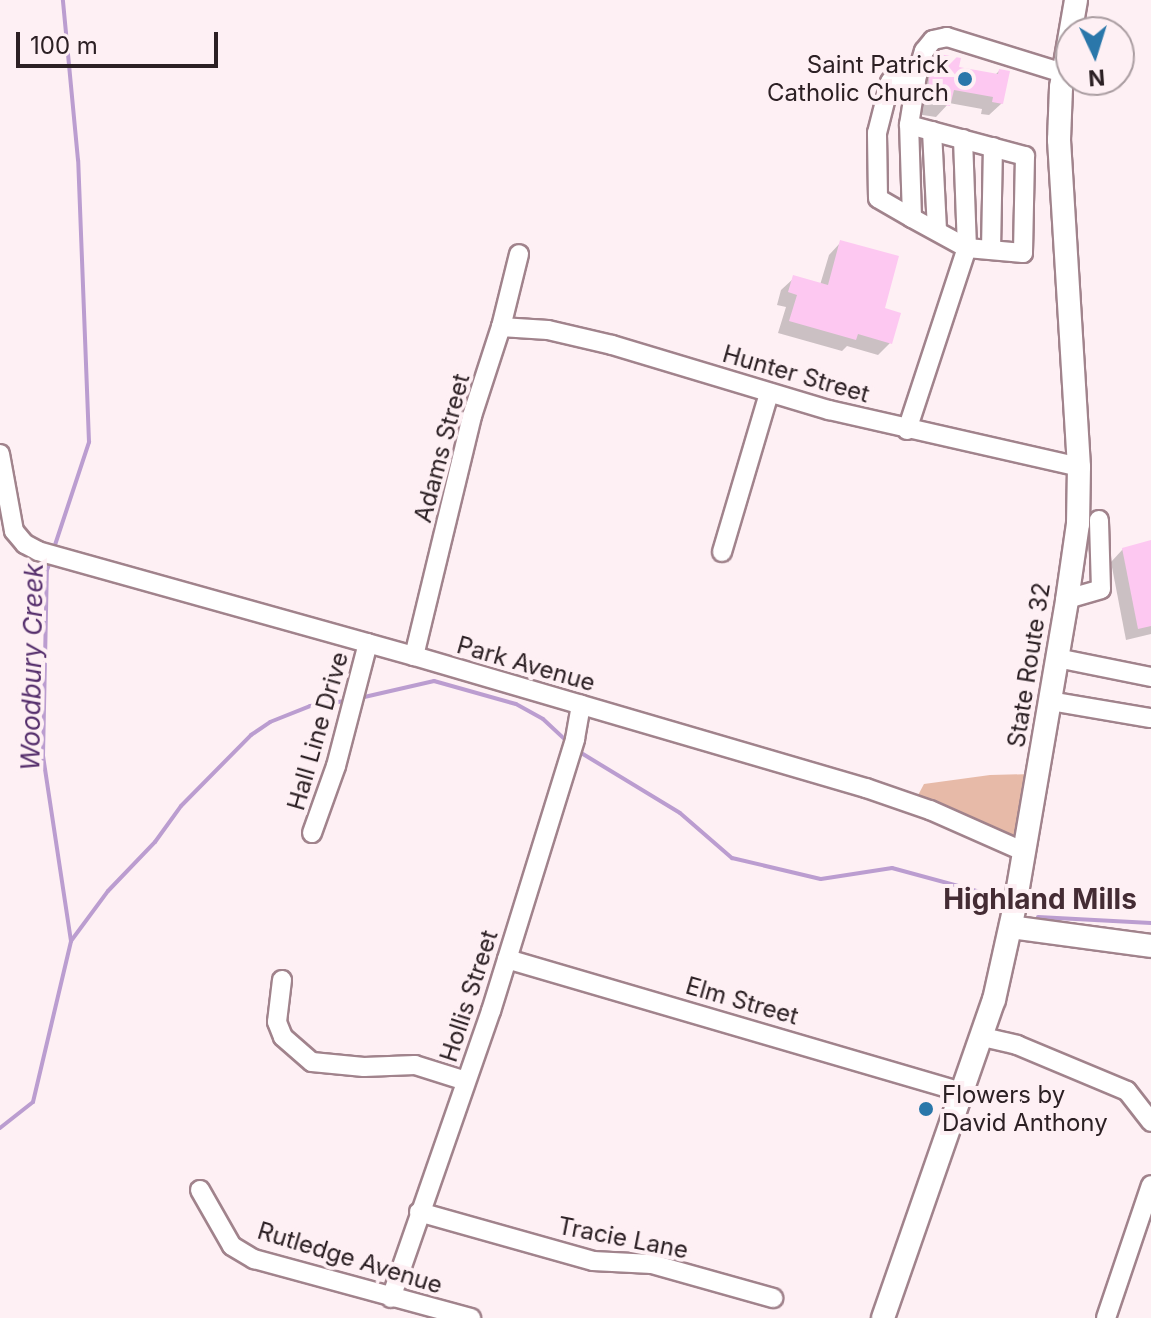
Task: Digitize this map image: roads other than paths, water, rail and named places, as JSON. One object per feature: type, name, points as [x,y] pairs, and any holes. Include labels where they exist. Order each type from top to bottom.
[{"type":"main road","name":"State Route 32","points":[[883,1318],[983,1037],[1011,927],[1078,524],[1079,467],[1059,140],[1062,96]]},
{"type":"main road","points":[[1011,927],[1151,946]]},
{"type":"street","points":[[912,218],[909,125],[917,75],[924,51],[933,40],[947,37],[1055,71]]},
{"type":"street","points":[[909,125],[1025,156],[1023,253],[967,248],[878,198],[877,133],[890,82],[895,76],[917,75]]},
{"type":"street","points":[[932,131],[937,230]]},
{"type":"street","points":[[907,430],[967,248],[963,139]]},
{"type":"street","points":[[991,250],[993,147]]},
{"type":"street","name":"Adams Street","points":[[414,656],[472,416],[501,327],[519,254]]},
{"type":"street","name":"Hunter Street","points":[[501,327],[548,330],[612,345],[769,393],[907,430],[1079,467]]},
{"type":"street","points":[[722,552],[769,393]]},
{"type":"street","name":"Park Avenue","points":[[0,454],[14,531],[25,544],[38,551],[414,656],[866,788],[930,810],[1025,852]]},
{"type":"street","points":[[1067,599],[1101,589],[1099,520]]},
{"type":"street","name":"Hall Line Drive","points":[[312,833],[354,702],[368,643]]},
{"type":"street","points":[[1057,658],[1151,677]]},
{"type":"street","points":[[1050,701],[1151,718]]},
{"type":"street","name":"Hollis Street","points":[[391,1298],[507,959],[572,748],[581,705]]},
{"type":"street","name":"Elm Street","points":[[507,959],[963,1092]]},
{"type":"street","points":[[282,980],[277,1022],[283,1037],[312,1062],[364,1067],[415,1065],[466,1081]]},
{"type":"street","points":[[983,1037],[1017,1045],[1127,1091],[1151,1122]]},
{"type":"street","points":[[1106,1318],[1151,1185]]},
{"type":"street","name":"Rutledge Avenue","points":[[200,1190],[232,1246],[254,1259],[471,1318]]},
{"type":"street","name":"Tracie Lane","points":[[419,1212],[572,1256],[593,1261],[652,1264],[773,1298]]},
{"type":"waterway","name":"Woodbury Creek","points":[[53,551],[89,442],[78,160],[63,0]]},
{"type":"waterway","name":"Woodbury Creek","points":[[0,1128],[33,1102],[71,941],[43,755],[47,570],[51,559]]},
{"type":"waterway","points":[[360,698],[434,681],[516,704],[543,719],[569,743]]},
{"type":"waterway","points":[[71,941],[108,891],[155,842],[181,806],[251,735],[270,722],[310,706],[347,701]]},
{"type":"waterway","points":[[578,751],[680,813],[732,858],[821,879],[892,868],[1006,899]]},
{"type":"waterway","points":[[1038,917],[1151,923]]},
{"type":"place","name":"Saint Patrick Catholic Church","points":[[965,79]]},
{"type":"place","name":"Flowers by David Anthony","points":[[926,1109]]},
{"type":"district","name":"Highland Mills","points":[[1040,899]]}]
